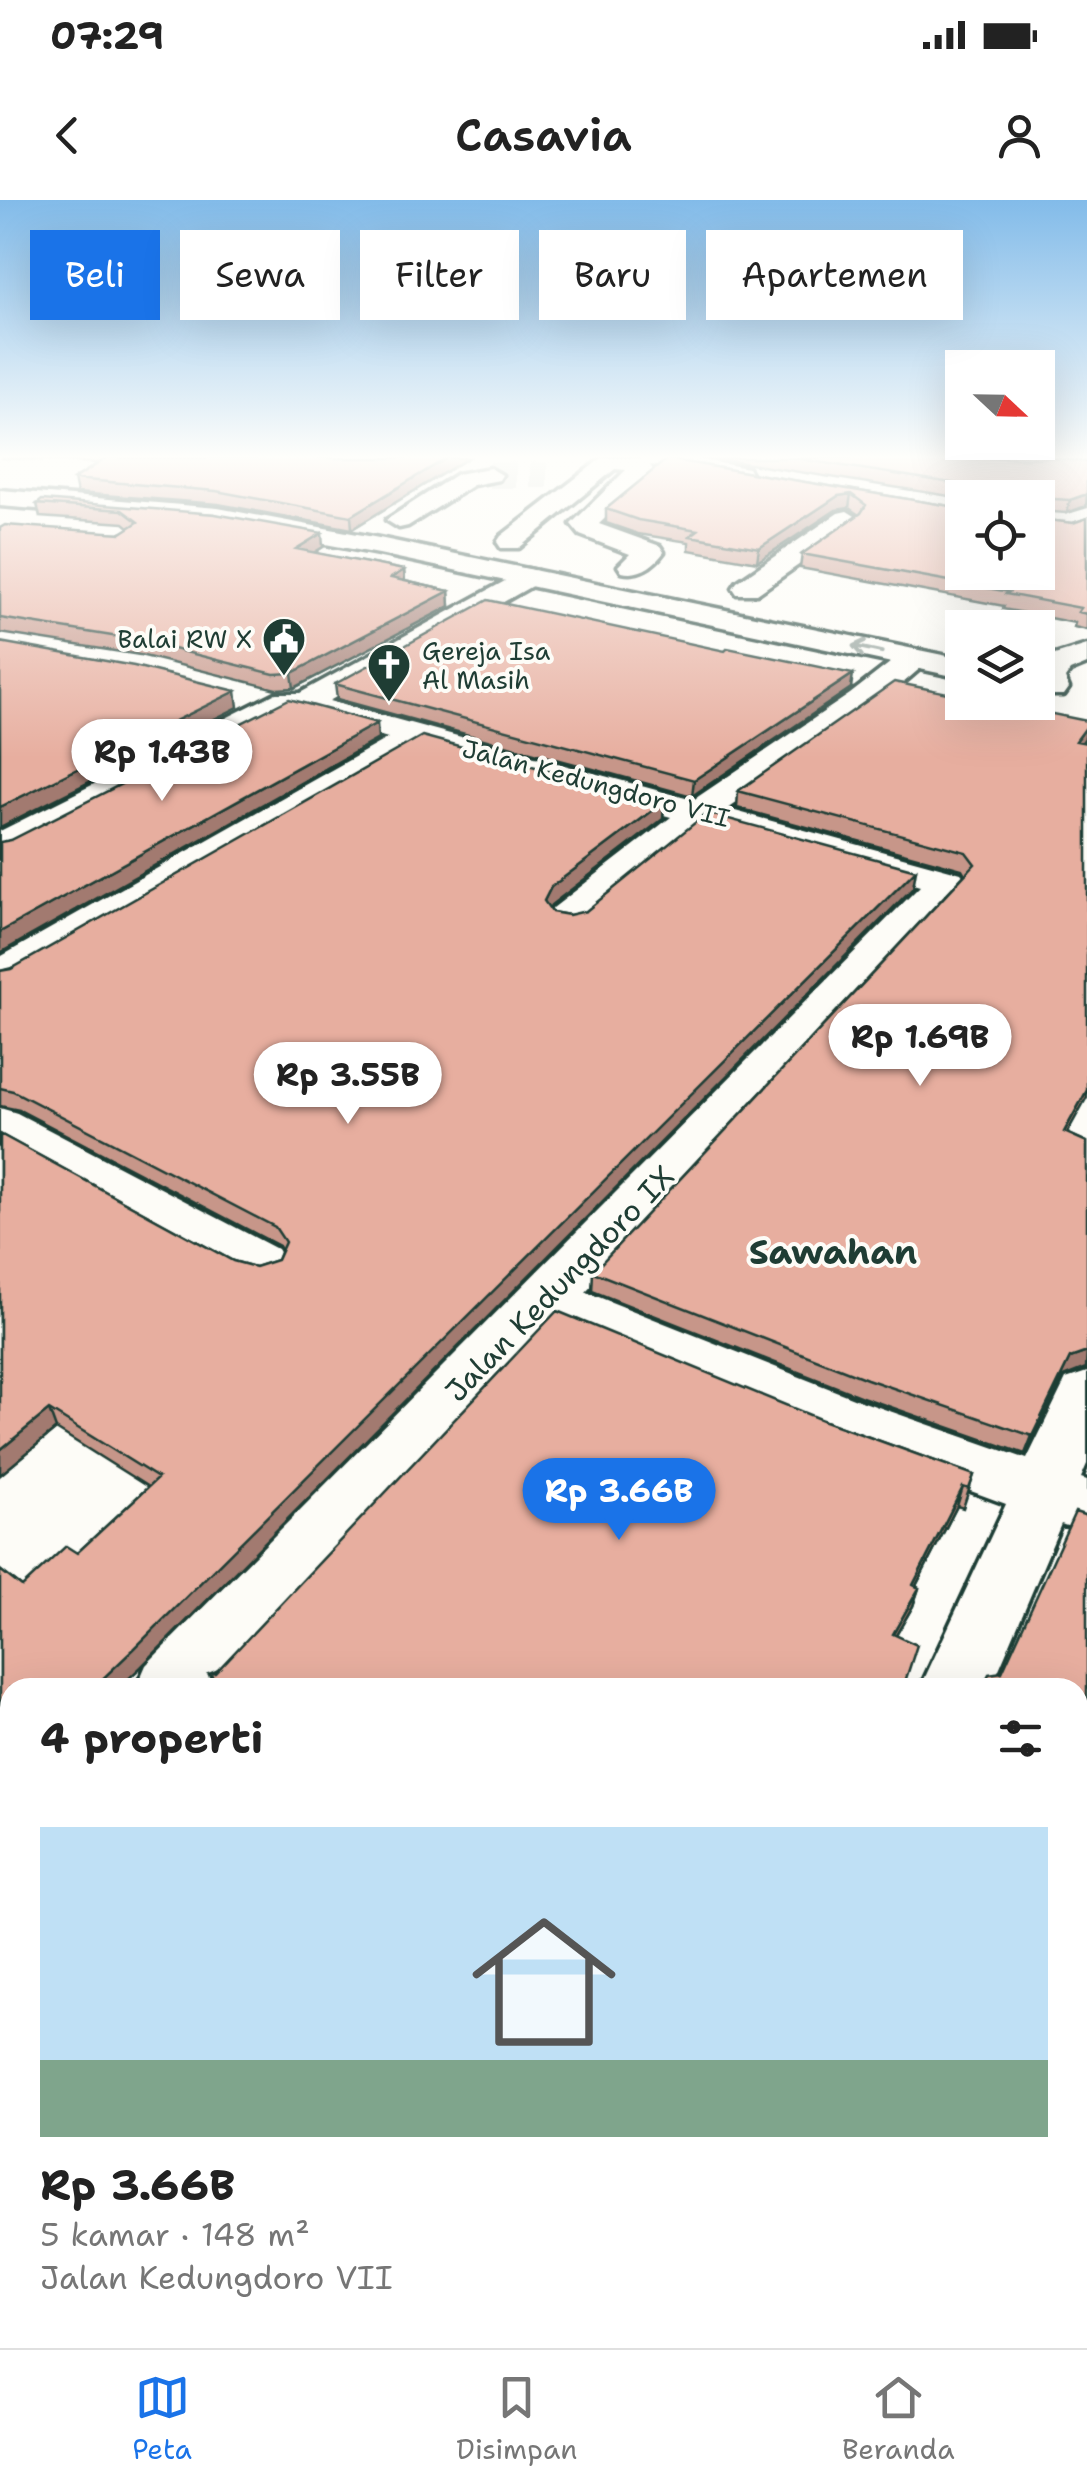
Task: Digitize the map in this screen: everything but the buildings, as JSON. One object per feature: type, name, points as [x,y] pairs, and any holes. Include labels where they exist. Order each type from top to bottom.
[{"type":"main road","points":[[432,558],[945,665]]},
{"type":"main road","points":[[592,558],[670,574]]},
{"type":"main road","points":[[632,566],[642,558]]},
{"type":"main road","points":[[784,558],[737,587],[784,596]]},
{"type":"main road","points":[[0,846],[273,700],[527,577]]},
{"type":"main road","points":[[1055,648],[1086,654]]},
{"type":"main road","points":[[1055,670],[1059,664],[1086,654]]},
{"type":"main road","points":[[568,917],[701,811],[862,701],[914,659]]},
{"type":"main road","points":[[1055,688],[1087,696]]},
{"type":"main road","name":"Jalan Kedungdoro VII","points":[[273,700],[419,735],[947,881]]},
{"type":"main road","points":[[0,975],[419,735]]},
{"type":"main road","name":"Jalan Kedungdoro IX","points":[[182,1678],[947,881]]},
{"type":"main road","points":[[0,1124],[258,1263]]},
{"type":"main road","points":[[546,1298],[840,1418],[1064,1499]]},
{"type":"main road","points":[[961,1678],[1064,1499],[1087,1395]]},
{"type":"place","name":"Balai RW X","points":[[284,677]]},
{"type":"place","name":"Gereja Isa Al Masih","points":[[389,703]]},
{"type":"district","name":"Sawahan","points":[[833,1252]]}]
